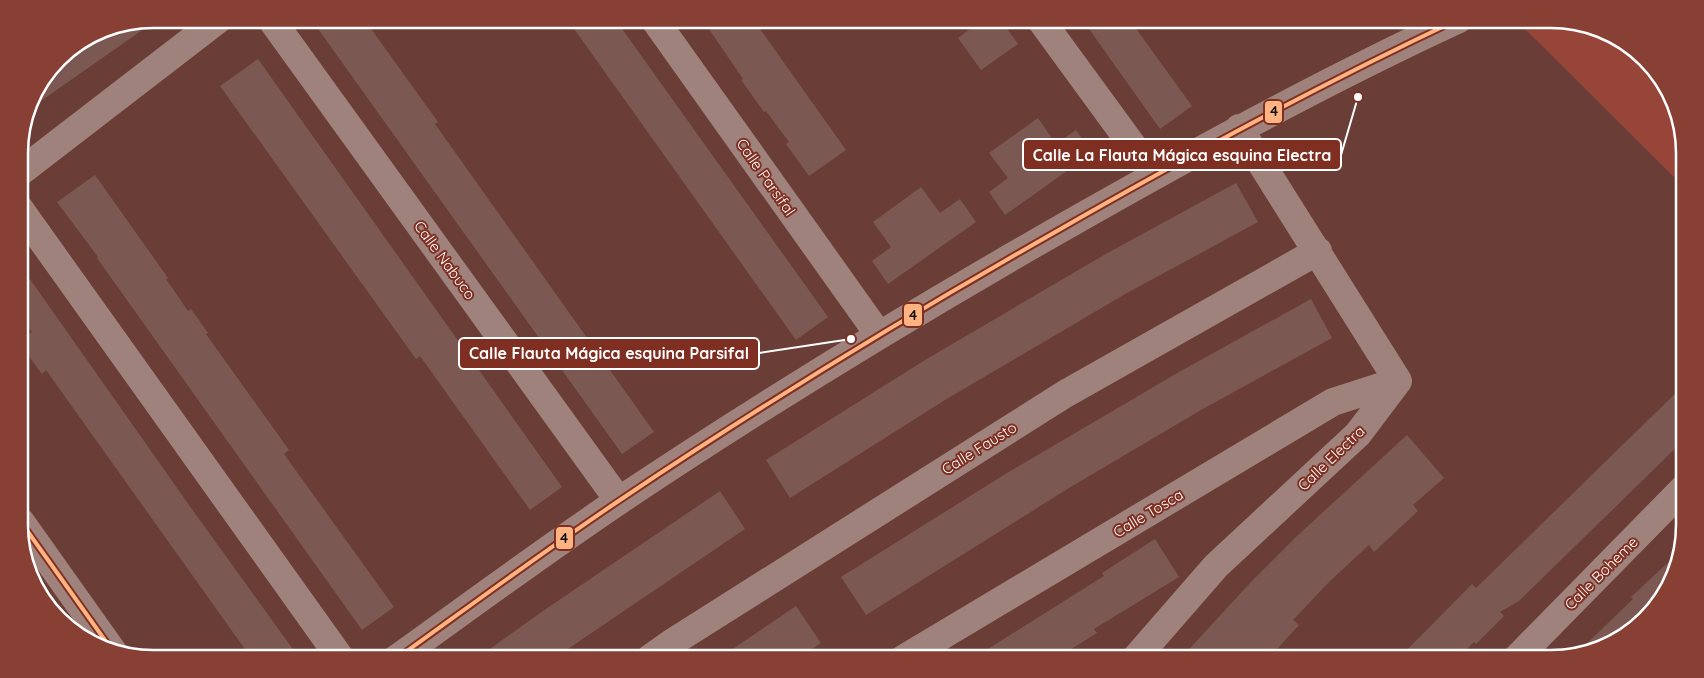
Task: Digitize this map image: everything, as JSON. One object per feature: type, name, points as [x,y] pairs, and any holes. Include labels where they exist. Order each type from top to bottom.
[{"type":"street","points":[[28,166],[208,28]]},
{"type":"street","name":"Calle Nabuco","points":[[277,28],[619,501]]},
{"type":"street","name":"Calle Parsifal","points":[[660,28],[878,336]]},
{"type":"street","points":[[1047,28],[1154,175]]},
{"type":"street","points":[[409,650],[619,501],[764,406],[878,336],[1154,175],[1424,28]]},
{"type":"street","points":[[1239,128],[1398,381]]},
{"type":"street","points":[[28,221],[335,650]]},
{"type":"street","name":"Calle Fausto","points":[[662,650],[1065,394],[1318,251]]},
{"type":"street","name":"Calle Electra","points":[[1143,650],[1216,566],[1358,434],[1398,381]]},
{"type":"street","name":"Calle Tosca","points":[[918,650],[1333,402],[1398,381]]},
{"type":"street","name":"Calle Boheme","points":[[1525,650],[1676,496]]},
{"type":"street","points":[[28,532],[106,642]]},
{"type":"shaded area","points":[[1524,28],[1568,29],[1592,34],[1621,48],[1640,64],[1651,76],[1667,104],[1675,136],[1676,179]]},
{"type":"building","points":[[144,28],[37,104],[53,76],[70,58],[83,48],[112,34]]},
{"type":"building","points":[[317,28],[370,28],[438,122],[435,124],[654,432],[622,454]]},
{"type":"building","points":[[573,28],[621,28],[828,317],[796,340]]},
{"type":"building","points":[[708,28],[759,28],[846,150],[809,176],[786,144],[789,142],[766,111],[764,112],[741,80],[743,79]]},
{"type":"building","points":[[971,28],[1006,28],[1018,44],[981,70],[958,38]]},
{"type":"building","points":[[1088,28],[1136,28],[1192,106],[1160,129]]},
{"type":"building","points":[[258,59],[562,487],[530,510],[420,356],[416,359],[220,86]]},
{"type":"building","points":[[1038,118],[1056,144],[1076,130],[1092,153],[1005,215],[989,192],[1008,178],[989,153]]},
{"type":"building","points":[[95,175],[168,278],[166,279],[188,311],[191,309],[208,333],[206,334],[289,450],[284,454],[394,607],[362,630],[57,202]]},
{"type":"building","points":[[1236,183],[1258,222],[1127,293],[945,400],[790,498],[766,460],[925,360],[1104,255]]},
{"type":"building","points":[[921,187],[940,213],[960,199],[976,222],[888,284],[872,261],[891,247],[873,222]]},
{"type":"building","points":[[28,276],[294,650],[246,650],[46,370],[42,374],[28,355],[28,335],[32,332],[28,327]]},
{"type":"building","points":[[1311,299],[1332,338],[1201,410],[1069,488],[866,615],[841,577],[1007,473],[1179,372]]},
{"type":"building","points":[[1676,393],[1676,448],[1519,601],[1500,612],[1504,616],[1476,644],[1474,642],[1466,650],[1407,650],[1472,584],[1476,588]]},
{"type":"building","points":[[1407,435],[1444,478],[1413,505],[1418,511],[1374,552],[1369,545],[1329,582],[1293,620],[1299,625],[1276,650],[1188,650],[1251,582],[1297,536]]},
{"type":"building","points":[[720,491],[745,529],[566,650],[489,650]]},
{"type":"building","points":[[1155,539],[1179,577],[1094,629],[1097,633],[1070,650],[986,650],[1104,576],[1102,573]]},
{"type":"building","points":[[1672,559],[1664,581],[1656,595],[1640,614],[1621,630],[1607,638],[1584,646],[1633,599],[1631,597]]},
{"type":"building","points":[[796,606],[821,643],[810,650],[731,650]]},
{"type":"transit line","name":"4","points":[[409,650],[620,500],[779,397],[941,298],[1201,150],[1303,96],[1441,28]]},
{"type":"transit line","name":"4","points":[[28,532],[106,642]]},
{"type":"place","name":"Calle La Flauta Mágica esquina Electra","points":[[1358,97]]},
{"type":"place","name":"Calle Flauta Mágica esquina Parsifal","points":[[851,339]]}]
